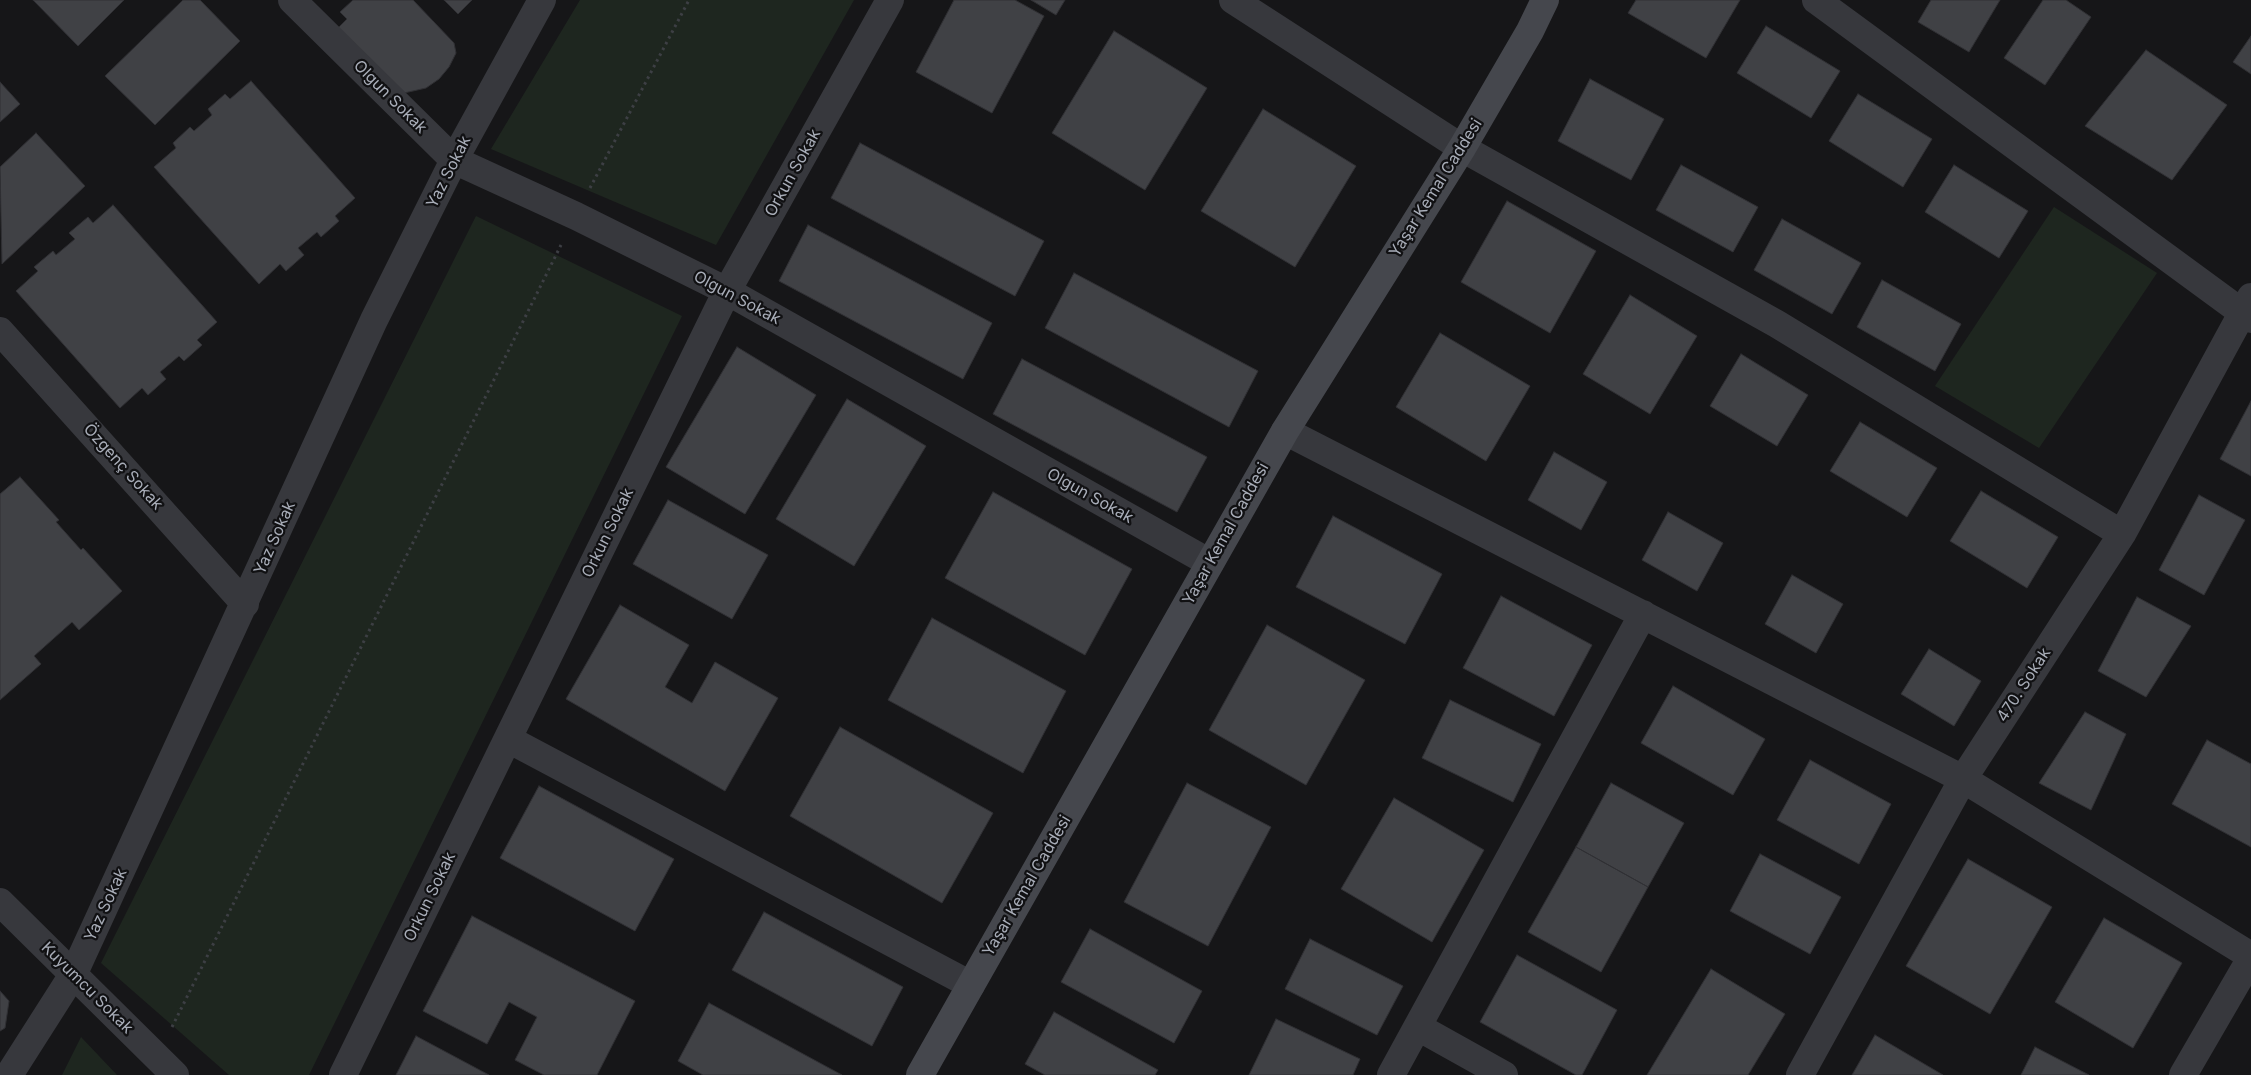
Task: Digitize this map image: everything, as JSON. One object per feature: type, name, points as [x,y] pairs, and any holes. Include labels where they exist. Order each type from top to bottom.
[{"type":"street","name":"Olgun Sokak","points":[[292,0],[454,160],[576,216],[727,291],[1210,563]]},
{"type":"street","name":"Yaz Sokak","points":[[9,1075],[74,974],[374,320],[454,160],[542,0]]},
{"type":"street","name":"Orkun Sokak","points":[[343,1075],[727,291],[890,0]]},
{"type":"street","points":[[1233,0],[1462,148],[1777,324],[2122,534]]},
{"type":"street","name":"Yaşar Kemal Caddesi","points":[[920,1075],[1285,431],[1462,148],[1530,31],[1545,0]]},
{"type":"street","points":[[1816,0],[2248,309]]},
{"type":"street","name":"470. Sokak","points":[[1800,1075],[1963,779],[2122,534],[2248,309]]},
{"type":"street","name":"Özgenç Sokak","points":[[0,331],[245,604]]},
{"type":"street","points":[[1285,431],[1963,779],[2251,957],[2183,1075]]},
{"type":"street","points":[[1391,1075],[1643,614]]},
{"type":"street","points":[[508,739],[971,985]]},
{"type":"street","name":"Kuyumcu Sokak","points":[[0,902],[165,1066]]},
{"type":"street","points":[[1418,1027],[1504,1075]]},
{"type":"path","points":[[165,1066],[576,216],[689,0]]},
{"type":"shaded area","points":[[580,0],[854,0],[716,245],[491,149]]},
{"type":"shaded area","points":[[2054,207],[2157,273],[2039,448],[1935,386]]},
{"type":"shaded area","points":[[476,216],[682,316],[309,1075],[229,1075],[101,963]]},
{"type":"shaded area","points":[[81,1037],[117,1075],[62,1075]]},
{"type":"building","points":[[33,0],[124,0],[78,46]]},
{"type":"building","points":[[183,0],[200,0],[240,41],[155,125],[105,76]]},
{"type":"building","points":[[353,0],[413,0],[454,43],[456,53],[449,67],[439,79],[426,88],[404,93],[337,29],[347,19],[340,12]]},
{"type":"building","points":[[444,0],[472,0],[458,14]]},
{"type":"building","points":[[954,0],[1015,0],[1044,16],[992,113],[916,72]]},
{"type":"building","points":[[1031,0],[1065,0],[1056,15]]},
{"type":"building","points":[[1636,0],[1740,0],[1706,58],[1628,13]]},
{"type":"building","points":[[1931,0],[2000,0],[1969,52],[1918,22]]},
{"type":"building","points":[[2043,0],[2066,0],[2091,17],[2045,85],[2004,58]]},
{"type":"building","points":[[1766,26],[1840,71],[1811,118],[1737,73]]},
{"type":"building","points":[[1114,31],[1207,88],[1145,190],[1052,133]]},
{"type":"building","points":[[2251,36],[2251,74],[2233,62]]},
{"type":"building","points":[[2146,50],[2227,105],[2172,180],[2085,126]]},
{"type":"building","points":[[1590,79],[1664,119],[1631,180],[1558,141]]},
{"type":"building","points":[[251,81],[355,198],[335,216],[339,221],[321,237],[317,232],[298,248],[304,255],[286,271],[280,264],[259,284],[154,167],[176,148],[173,143],[190,127],[194,131],[212,115],[208,109],[225,94],[230,99]]},
{"type":"building","points":[[0,82],[20,104],[0,122]]},
{"type":"building","points":[[1858,94],[1932,139],[1903,187],[1829,141]]},
{"type":"building","points":[[1263,109],[1356,166],[1295,267],[1201,211]]},
{"type":"building","points":[[36,133],[85,186],[2,264],[0,167]]},
{"type":"building","points":[[860,143],[1044,241],[1015,296],[831,198]]},
{"type":"building","points":[[1681,165],[1758,207],[1733,252],[1656,210]]},
{"type":"building","points":[[1954,165],[2028,211],[1999,258],[1925,212]]},
{"type":"building","points":[[1507,201],[1596,251],[1550,333],[1461,282]]},
{"type":"building","points":[[113,205],[217,322],[197,340],[202,345],[184,361],[179,356],[160,372],[166,379],[148,395],[142,388],[120,408],[16,291],[38,271],[34,267],[53,251],[56,255],[75,239],[69,233],[88,217],[93,223]]},
{"type":"building","points":[[1782,219],[1861,263],[1832,314],[1754,270]]},
{"type":"building","points":[[808,225],[992,323],[963,379],[779,281]]},
{"type":"building","points":[[1074,273],[1258,371],[1229,427],[1045,328]]},
{"type":"building","points":[[1882,280],[1961,324],[1935,371],[1857,327]]},
{"type":"building","points":[[1630,295],[1697,336],[1650,414],[1583,374]]},
{"type":"building","points":[[1440,333],[1530,386],[1486,461],[1396,407]]},
{"type":"building","points":[[737,347],[816,395],[745,514],[666,467]]},
{"type":"building","points":[[1741,354],[1808,395],[1777,446],[1710,406]]},
{"type":"building","points":[[1022,359],[1207,457],[1177,512],[993,414]]},
{"type":"building","points":[[847,399],[926,446],[854,566],[776,519]]},
{"type":"building","points":[[2251,401],[2251,476],[2220,459]]},
{"type":"building","points":[[1860,422],[1937,468],[1907,517],[1830,471]]},
{"type":"building","points":[[1554,452],[1607,482],[1581,530],[1528,500]]},
{"type":"building","points":[[20,477],[59,520],[56,522],[81,550],[83,548],[122,591],[79,630],[72,622],[34,656],[41,664],[0,700],[0,494]]},
{"type":"building","points":[[1981,491],[2058,537],[2027,588],[1950,541]]},
{"type":"building","points":[[993,492],[1132,569],[1085,655],[945,578]]},
{"type":"building","points":[[2199,495],[2245,520],[2204,595],[2159,570]]},
{"type":"building","points":[[668,500],[768,555],[732,619],[633,564]]},
{"type":"building","points":[[1668,512],[1723,543],[1697,591],[1642,560]]},
{"type":"building","points":[[1333,516],[1442,574],[1405,644],[1296,587]]},
{"type":"building","points":[[1792,575],[1843,604],[1816,653],[1765,624]]},
{"type":"building","points":[[1501,596],[1592,645],[1554,716],[1463,668]]},
{"type":"building","points":[[2137,597],[2191,626],[2146,697],[2098,671]]},
{"type":"building","points":[[620,605],[689,645],[665,687],[692,703],[715,662],[778,698],[725,791],[566,699]]},
{"type":"building","points":[[932,618],[1066,691],[1023,773],[888,700]]},
{"type":"building","points":[[1267,625],[1365,680],[1306,785],[1209,730]]},
{"type":"building","points":[[1929,649],[1981,681],[1954,726],[1901,694]]},
{"type":"building","points":[[1673,686],[1765,739],[1733,795],[1641,743]]},
{"type":"building","points":[[1450,700],[1541,744],[1513,802],[1422,758]]},
{"type":"building","points":[[2085,712],[2126,734],[2091,810],[2039,783]]},
{"type":"building","points":[[840,727],[993,813],[942,903],[790,816]]},
{"type":"building","points":[[2207,740],[2251,764],[2251,847],[2172,804]]},
{"type":"building","points":[[1810,760],[1891,804],[1859,864],[1777,820]]},
{"type":"building","points":[[1187,783],[1271,827],[1208,946],[1124,902]]},
{"type":"building","points":[[1611,783],[1684,823],[1648,887],[1576,847]]},
{"type":"building","points":[[539,786],[674,859],[635,931],[500,858]]},
{"type":"building","points":[[1394,798],[1484,850],[1432,942],[1341,889]]},
{"type":"building","points":[[1576,847],[1648,887],[1601,972],[1528,932]]},
{"type":"building","points":[[1760,854],[1841,897],[1810,954],[1730,911]]},
{"type":"building","points":[[1968,859],[2052,907],[1990,1014],[1906,966]]},
{"type":"building","points":[[764,912],[903,987],[872,1046],[732,970]]},
{"type":"building","points":[[472,916],[635,1001],[597,1075],[544,1075],[515,1060],[537,1017],[509,1002],[487,1044],[423,1011]]},
{"type":"building","points":[[2104,918],[2182,963],[2133,1048],[2055,1002]]},
{"type":"building","points":[[1090,929],[1202,991],[1174,1043],[1061,982]]},
{"type":"building","points":[[1310,939],[1403,986],[1377,1035],[1285,989]]},
{"type":"building","points":[[1517,955],[1617,1010],[1582,1075],[1576,1075],[1480,1022]]},
{"type":"building","points":[[1711,969],[1785,1014],[1748,1075],[1647,1075]]},
{"type":"building","points":[[0,991],[9,1001],[5,1028],[0,1031]]},
{"type":"building","points":[[709,1003],[842,1075],[703,1075],[678,1061]]},
{"type":"building","points":[[1054,1012],[1158,1070],[1155,1075],[1045,1075],[1025,1064]]},
{"type":"building","points":[[1276,1019],[1360,1059],[1353,1075],[1249,1075]]},
{"type":"building","points":[[1875,1035],[1943,1075],[1852,1075]]},
{"type":"building","points":[[416,1036],[489,1075],[396,1075]]},
{"type":"building","points":[[2035,1047],[2089,1075],[2021,1075]]}]
